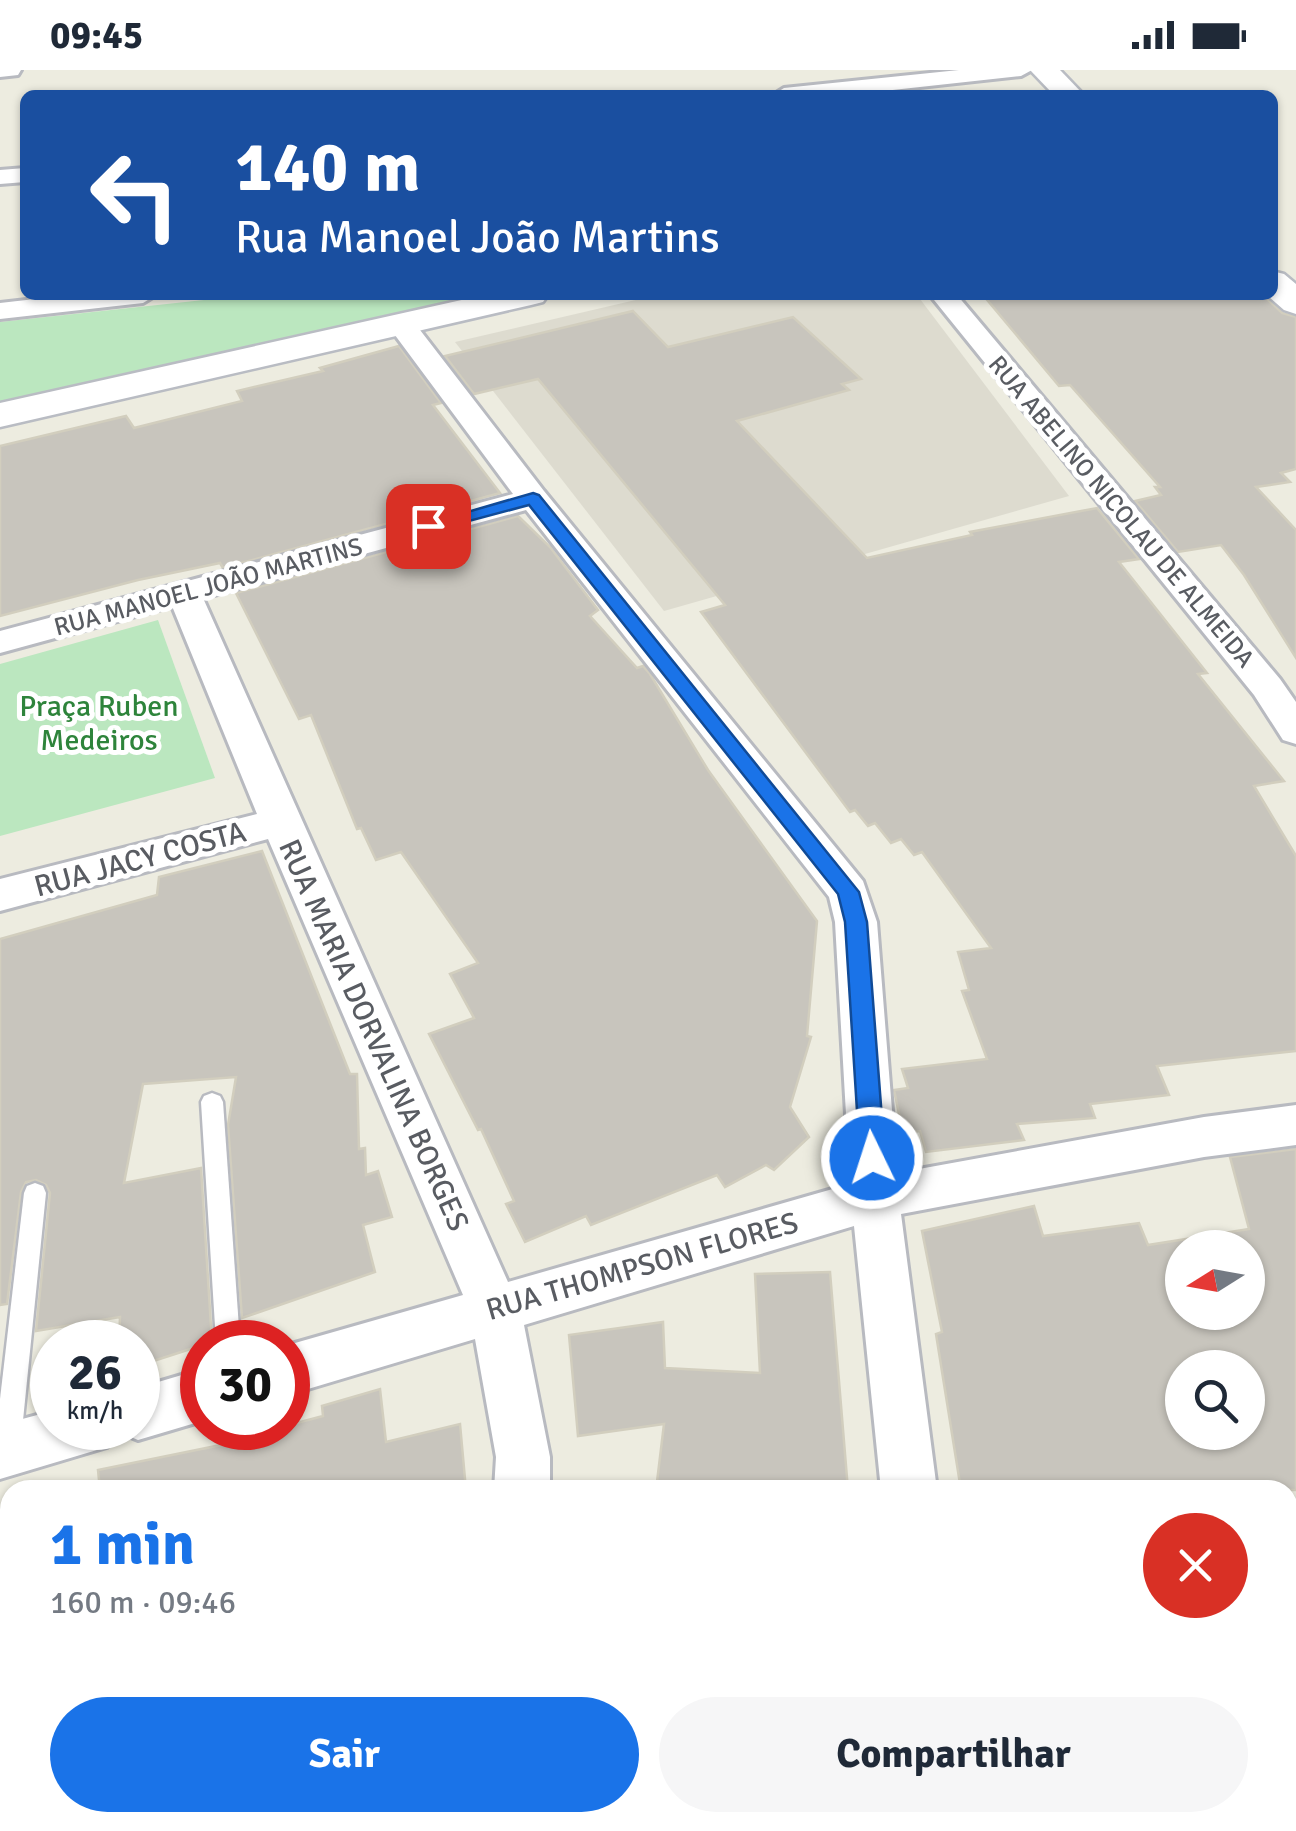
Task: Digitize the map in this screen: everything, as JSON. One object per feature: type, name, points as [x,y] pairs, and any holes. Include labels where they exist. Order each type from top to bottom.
[{"type":"street","points":[[0,71],[10,70]]},
{"type":"street","points":[[832,90],[1022,70]]},
{"type":"street","points":[[1044,70],[1065,90]]},
{"type":"street","points":[[0,311],[99,300]]},
{"type":"street","points":[[0,415],[508,300]]},
{"type":"street","name":"RUA ABELINO NICOLAU DE ALMEIDA","points":[[947,300],[1267,687],[1296,731]]},
{"type":"street","points":[[400,323],[533,498],[848,892],[856,922],[875,1198],[908,1480]]},
{"type":"street","name":"RUA MANOEL JOÃO MARTINS","points":[[0,642],[533,498]]},
{"type":"street","name":"RUA MARIA DORVALINA BORGES","points":[[184,592],[280,822],[495,1309],[524,1456],[523,1480]]},
{"type":"street","name":"RUA JACY COSTA","points":[[0,896],[280,822]]},
{"type":"street","name":"RUA THOMPSON FLORES","points":[[310,1364],[875,1198],[1204,1136],[1296,1124]]},
{"type":"street","points":[[4,1451],[30,1444]]},
{"type":"lane","points":[[212,1102],[227,1320]]},
{"type":"lane","points":[[4,1451],[35,1194]]},
{"type":"shaded area","points":[[636,300],[921,300],[1069,496],[664,611],[455,342]]},
{"type":"green space","points":[[204,300],[454,300],[0,402],[0,322]]},
{"type":"green space","name":"Praça Ruben Medeiros","points":[[158,620],[215,778],[0,836],[0,664]]},
{"type":"building","points":[[987,300],[1268,300],[1282,313],[1296,317],[1296,469],[1281,473],[1290,482],[1256,487],[1296,530],[1296,658],[1221,545],[1178,552],[1135,501],[1161,495],[1155,487],[1160,487],[1070,385],[1059,386]]},
{"type":"building","points":[[633,311],[668,347],[793,317],[861,379],[842,384],[849,390],[737,421],[867,558],[972,535],[970,532],[1097,508],[1139,559],[1119,562],[1207,673],[1198,674],[1284,781],[1254,786],[1296,856],[1296,1051],[1157,1066],[1169,1095],[1090,1104],[1095,1118],[1017,1124],[1024,1140],[926,1152],[920,1131],[903,1133],[894,1090],[908,1088],[902,1069],[987,1059],[962,991],[969,990],[958,952],[991,948],[922,852],[914,855],[901,839],[891,843],[875,823],[868,826],[855,810],[850,812],[701,612],[725,605],[538,379],[474,394],[445,356]]},
{"type":"building","points":[[399,346],[441,403],[433,405],[500,493],[223,568],[220,563],[138,580],[0,616],[0,446],[126,416],[134,428],[242,401],[237,391],[323,371],[320,368]]},
{"type":"building","points":[[518,516],[550,547],[598,610],[590,616],[637,668],[643,666],[650,674],[708,770],[817,921],[807,1036],[811,1037],[790,1107],[809,1137],[774,1170],[766,1165],[725,1187],[717,1175],[591,1225],[586,1216],[525,1242],[506,1204],[514,1201],[481,1129],[478,1130],[429,1034],[474,1018],[450,974],[478,963],[401,852],[376,860],[361,828],[357,829],[311,715],[299,719],[236,593]]},
{"type":"building","points":[[262,851],[350,1074],[357,1074],[359,1149],[365,1148],[366,1175],[378,1171],[392,1217],[363,1225],[375,1272],[242,1318],[228,1125],[236,1077],[143,1084],[124,1183],[201,1168],[211,1320],[180,1320],[180,1352],[160,1359],[160,1320],[120,1320],[120,1317],[37,1320],[50,1193],[46,1185],[36,1180],[26,1182],[21,1192],[7,1304],[0,1305],[0,939],[157,895],[159,877]]},
{"type":"building","points":[[1296,1149],[1296,1480],[959,1480],[936,1334],[942,1332],[922,1231],[1034,1206],[1043,1236],[1139,1223],[1148,1245],[1165,1242],[1165,1330],[1265,1330],[1265,1230],[1243,1230],[1249,1229],[1230,1157]]},
{"type":"building","points":[[830,1272],[847,1480],[657,1480],[664,1424],[578,1436],[569,1335],[663,1322],[665,1368],[760,1373],[755,1274]]},
{"type":"building","points":[[380,1389],[386,1442],[460,1424],[465,1480],[99,1480],[98,1470],[196,1450],[310,1450],[310,1419],[323,1416],[322,1406]]},
{"type":"route","points":[[428,526],[533,498],[848,892],[856,922],[872,1158]]}]
